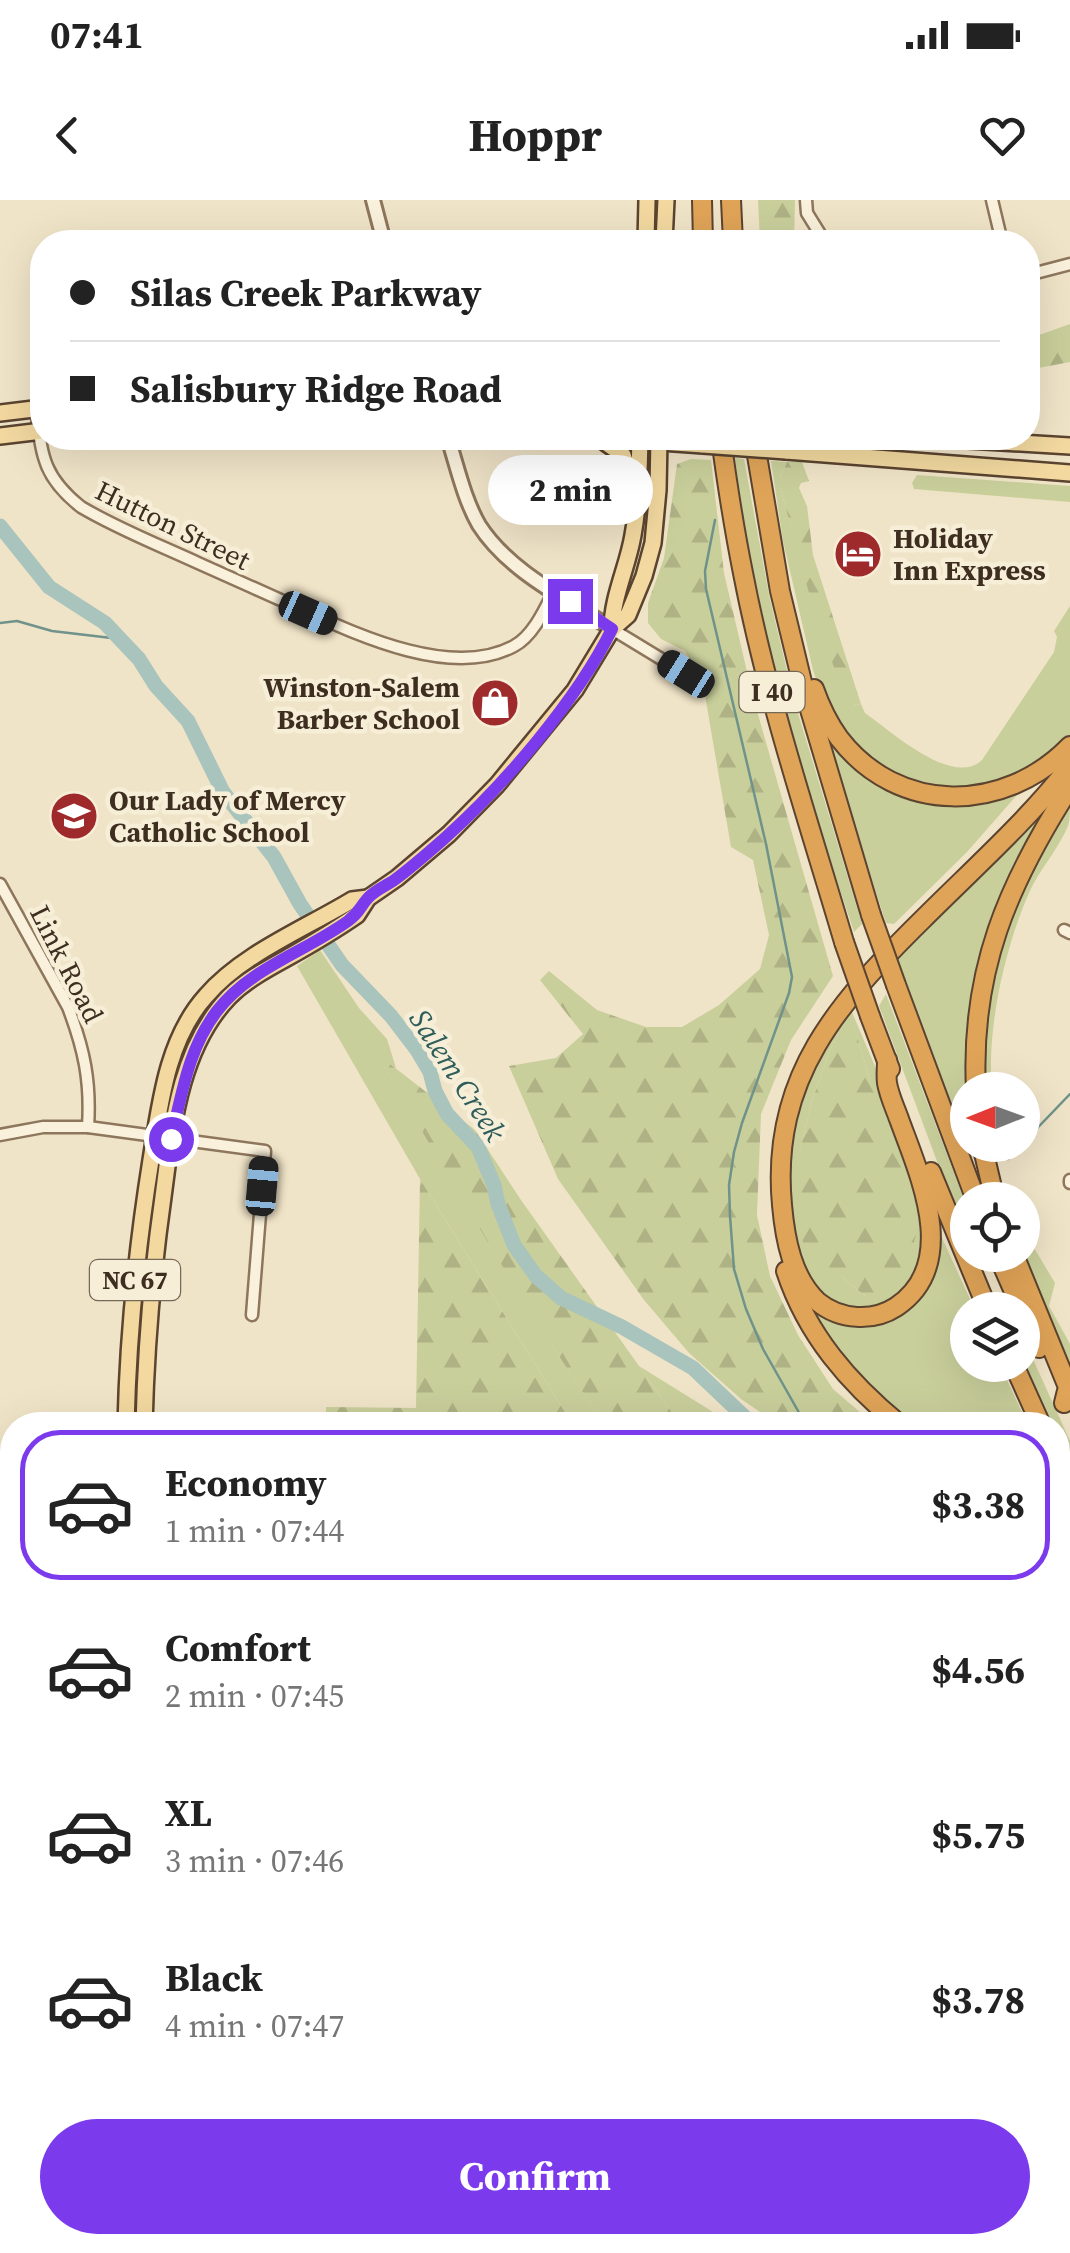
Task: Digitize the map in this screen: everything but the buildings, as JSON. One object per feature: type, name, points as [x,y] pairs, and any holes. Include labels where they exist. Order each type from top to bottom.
[{"type":"highway","points":[[702,200],[703,230]]},
{"type":"highway","points":[[732,200],[733,230]]},
{"type":"highway","name":"I 40","points":[[723,450],[759,646],[844,942],[980,1292]]},
{"type":"highway","name":"I 40","points":[[756,450],[780,592],[802,686],[871,915],[969,1182]]},
{"type":"highway","points":[[780,592],[792,608],[813,688],[828,722],[858,759],[903,788],[949,797],[981,795],[1038,774],[1070,748]]},
{"type":"highway","points":[[885,1412],[857,1388],[831,1356],[789,1282],[777,1241],[772,1160],[788,1082],[806,1043],[847,982],[1031,798],[1070,748]]},
{"type":"highway","points":[[887,1060],[887,1084],[925,1190],[930,1248],[924,1274],[902,1302],[877,1315],[856,1316],[833,1311],[815,1299],[796,1271],[788,1246],[780,1194],[781,1156],[799,1080],[817,1042],[851,993],[1070,766]]},
{"type":"highway","points":[[975,1072],[978,1008],[995,934],[1025,861],[1070,786]]},
{"type":"highway","points":[[1021,1272],[1068,1386],[1067,1410]]},
{"type":"highway","points":[[1040,1351],[1067,1410]]},
{"type":"highway","points":[[1022,1382],[1035,1412]]},
{"type":"main road","points":[[647,230],[648,200]]},
{"type":"main road","points":[[665,230],[666,200]]},
{"type":"main road","points":[[0,412],[30,409]]},
{"type":"main road","points":[[0,436],[30,432]]},
{"type":"main road","points":[[1040,444],[1070,446]]},
{"type":"main road","points":[[618,450],[626,459],[637,499]]},
{"type":"main road","name":"NC 67","points":[[612,629],[612,609],[628,560],[639,450]]},
{"type":"main road","name":"NC 67","points":[[144,1412],[146,1336],[165,1084],[188,1020],[206,995],[244,961],[289,937],[360,912],[368,898],[440,842],[497,785],[575,690],[612,629],[628,615],[653,543],[659,450]]},
{"type":"main road","points":[[772,450],[1070,473]]},
{"type":"main road","name":"NC 67","points":[[127,1412],[140,1228],[163,1138],[188,1064],[214,1015],[238,989],[297,952],[334,921]]},
{"type":"street","points":[[373,200],[381,230]]},
{"type":"street","points":[[806,200],[807,213],[816,230]]},
{"type":"street","points":[[992,200],[999,230]]},
{"type":"street","points":[[1040,272],[1070,264]]},
{"type":"street","name":"Hutton Street","points":[[43,450],[51,476],[81,508],[308,613],[408,649],[455,658],[513,647],[526,638],[554,591]]},
{"type":"street","points":[[452,450],[481,527],[502,551],[525,572],[686,674]]},
{"type":"street","name":"Link Road","points":[[0,884],[76,1027],[88,1071],[88,1126]]},
{"type":"street","points":[[0,1135],[42,1127],[88,1126],[265,1151],[252,1315]]},
{"type":"green space","points":[[758,200],[795,200],[794,230],[759,230]]},
{"type":"green space","points":[[1070,324],[1070,362],[1040,368],[1042,334]]},
{"type":"green space","points":[[735,458],[744,459],[769,595],[794,700],[862,924],[854,932],[782,698],[755,579]]},
{"type":"green space","points":[[691,459],[711,460],[724,573],[753,697],[833,976],[791,1040],[761,1114],[757,1215],[770,1276],[798,1335],[833,1389],[860,1412],[760,1412],[689,1353],[644,1300],[558,1179],[509,1066],[556,1058],[583,1034],[540,980],[549,971],[597,1010],[646,1027],[682,1027],[719,1005],[760,969],[769,935],[753,860],[731,847],[702,678],[685,651],[661,639],[648,623],[648,603],[664,558],[677,464]]},
{"type":"green space","points":[[771,461],[787,462],[780,487],[790,523],[855,705],[861,704],[865,713],[922,754],[955,767],[970,767],[982,760],[1054,652],[1054,631],[1070,606],[1070,737],[1063,745],[1036,768],[977,790],[924,787],[879,768],[834,721],[821,694],[783,541]]},
{"type":"green space","points":[[787,462],[802,462],[809,481],[799,488],[807,506],[813,555],[861,704],[856,705],[844,696],[812,604],[780,487]]},
{"type":"green space","points":[[917,475],[1070,486],[1070,502],[914,489],[912,483]]},
{"type":"green space","points":[[835,738],[898,789],[1014,791],[1017,795],[967,852],[894,924],[886,923],[880,905],[829,739]]},
{"type":"green space","points":[[1054,798],[1015,865],[972,1072],[950,1072],[950,1107],[896,951]]},
{"type":"green space","points":[[1070,803],[1068,826],[1033,885],[1012,938],[999,990],[991,1072],[984,1072],[994,969],[1023,887]]},
{"type":"green space","points":[[320,950],[359,1008],[387,1039],[396,1068],[378,1056],[517,1289],[596,1412],[565,1412],[420,1179],[297,966]]},
{"type":"green space","points":[[886,994],[957,1182],[950,1182],[950,1194],[941,1172],[879,1006]]},
{"type":"green space","points":[[849,1005],[919,1186],[923,1262],[898,1299],[869,1311],[834,1305],[815,1291],[801,1261],[791,1220],[788,1137],[805,1077]],"holes":[[[850,1013],[870,1080],[865,1296],[841,1276],[800,1150],[830,1050]]]},
{"type":"green space","points":[[850,1012],[914,1201],[916,1234],[908,1268],[897,1281],[865,1296],[841,1276],[814,1267],[797,1222],[793,1188],[812,1101],[830,1050]]},
{"type":"green space","points":[[376,1053],[475,1130],[672,1412],[596,1412],[516,1288]]},
{"type":"green space","points":[[420,1179],[565,1412],[326,1412],[326,1407],[416,1408]]},
{"type":"green space","points":[[942,1238],[950,1255],[950,1272],[958,1272],[967,1292],[950,1292],[950,1382],[1008,1382],[1022,1412],[895,1412],[834,1353],[808,1305],[830,1314],[891,1314]]},
{"type":"green space","points":[[1040,1258],[1055,1283],[1049,1306],[1070,1344],[1070,1374],[1040,1292],[1029,1272],[1040,1272]]},
{"type":"green space","points":[[639,1366],[713,1412],[672,1412]]},
{"type":"green space","points":[[1040,1375],[1057,1412],[1045,1412],[1032,1382],[1040,1382]]},
{"type":"waterway","points":[[715,520],[705,571],[706,589],[766,844],[792,977],[734,1152],[729,1185],[734,1269],[763,1349],[799,1412]]},
{"type":"waterway","name":"Salem Creek","points":[[0,526],[49,587],[105,623],[188,721],[223,792],[274,857],[300,904],[342,965],[417,1050],[447,1114],[478,1147],[514,1245],[536,1276],[561,1298],[693,1368],[739,1412]]},
{"type":"waterway","points":[[0,623],[17,621],[52,631],[120,639]]},
{"type":"waterway","points":[[1040,1125],[1070,1094]]},
{"type":"place","name":"Holiday Inn Express","points":[[858,554]]},
{"type":"place","name":"Winston-Salem Barber School","points":[[495,703]]},
{"type":"place","name":"Our Lady of Mercy Catholic School","points":[[74,816]]},
{"type":"route","points":[[171,1139],[188,1064],[204,1030],[226,1000],[250,979],[356,915],[368,898],[449,834],[519,761],[575,690],[612,629],[570,601]]}]
